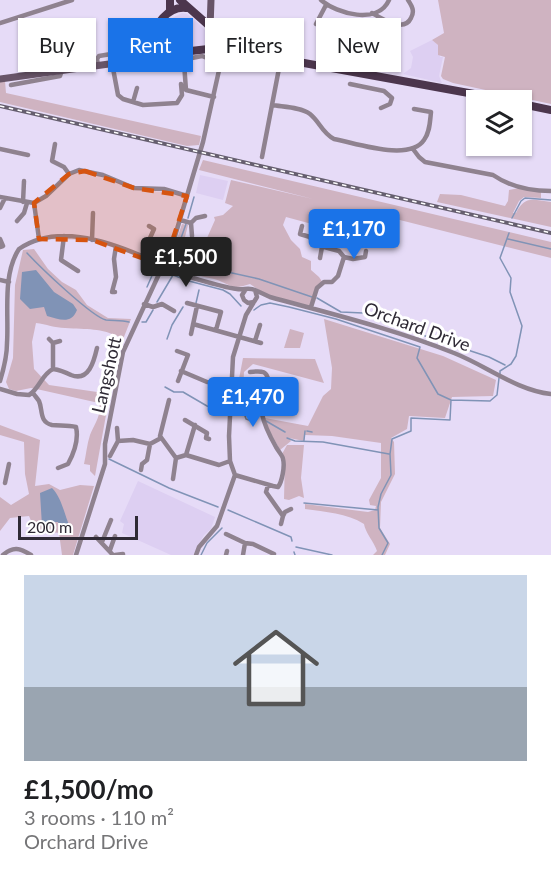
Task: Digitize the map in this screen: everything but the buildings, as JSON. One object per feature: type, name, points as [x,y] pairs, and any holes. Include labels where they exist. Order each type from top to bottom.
[{"type":"main road","points":[[164,18],[170,10],[170,0]]},
{"type":"main road","points":[[180,0],[186,8],[205,22]]},
{"type":"main road","points":[[211,0],[211,18]]},
{"type":"main road","points":[[170,10],[186,8]]},
{"type":"main road","points":[[196,14],[205,16],[210,10]]},
{"type":"main road","points":[[304,62],[466,94]]},
{"type":"main road","points":[[98,65],[108,64]]},
{"type":"main road","points":[[0,79],[49,72]]},
{"type":"main road","points":[[532,106],[551,110]]},
{"type":"street","points":[[0,23],[72,0]]},
{"type":"street","points":[[321,0],[339,12],[353,15],[372,13],[388,4],[389,0]]},
{"type":"street","points":[[372,13],[398,25],[406,24],[411,20],[413,13],[413,7],[408,0]]},
{"type":"street","points":[[319,18],[326,5]]},
{"type":"street","points":[[98,65],[99,56],[108,54]]},
{"type":"street","points":[[205,57],[187,59],[184,63],[186,90],[214,97]]},
{"type":"street","points":[[11,85],[60,76],[62,72]]},
{"type":"street","points":[[114,72],[117,92],[123,99],[143,105],[177,103],[182,95],[181,84]]},
{"type":"street","name":"Langshott","points":[[76,555],[105,464],[105,444],[123,352],[164,266],[180,220],[198,161],[219,72]]},
{"type":"street","points":[[262,157],[278,72]]},
{"type":"street","points":[[380,90],[382,76]]},
{"type":"street","points":[[350,84],[384,91],[392,98],[390,105],[381,108]]},
{"type":"street","points":[[133,102],[137,88]]},
{"type":"street","points":[[272,105],[310,114],[325,134],[334,139],[399,151],[414,149],[425,139],[431,112],[414,109]]},
{"type":"street","points":[[55,144],[52,161],[64,167],[69,174]]},
{"type":"street","points":[[0,149],[28,155]]},
{"type":"street","points":[[414,149],[418,157],[425,162],[493,175],[502,182],[525,189],[551,191]]},
{"type":"street","points":[[485,173],[486,166]]},
{"type":"street","points":[[0,208],[2,197],[34,203],[46,196],[69,174],[84,171],[103,175],[134,188],[164,189],[187,196]]},
{"type":"street","points":[[17,221],[24,213],[26,183]]},
{"type":"street","points":[[34,203],[39,239]]},
{"type":"street","points":[[92,240],[93,213]]},
{"type":"street","points":[[192,236],[191,223],[196,218],[205,216]]},
{"type":"street","points":[[180,220],[191,223]]},
{"type":"street","points":[[142,256],[147,240],[154,229],[149,226]]},
{"type":"street","points":[[302,226],[297,234],[310,237],[313,244],[339,251],[344,257],[353,259],[365,257],[366,251]]},
{"type":"street","points":[[64,236],[61,260],[78,272]]},
{"type":"street","points":[[0,381],[7,345],[9,282],[12,265],[18,250],[39,239],[64,236],[116,246],[190,278],[228,287],[251,288],[270,297]]},
{"type":"street","points":[[0,239],[1,246],[10,243]]},
{"type":"street","points":[[112,292],[116,277],[114,259],[116,246]]},
{"type":"street","points":[[320,258],[322,247]]},
{"type":"street","points":[[311,304],[317,288],[324,282],[332,282],[338,276],[344,257]]},
{"type":"street","points":[[0,280],[9,282]]},
{"type":"street","points":[[228,287],[237,291],[248,303],[270,297]]},
{"type":"street","points":[[246,289],[243,293],[246,315]]},
{"type":"street","points":[[196,555],[199,547],[213,532],[222,515],[236,475],[230,461],[228,436],[233,357],[246,315],[257,295],[255,290]]},
{"type":"street","name":"Orchard Drive","points":[[270,297],[311,304],[367,322],[456,353],[508,380],[551,394]]},
{"type":"street","points":[[187,303],[221,312],[216,330]]},
{"type":"street","points":[[144,304],[153,307],[162,304],[174,310]]},
{"type":"street","points":[[191,334],[197,306]]},
{"type":"street","points":[[193,324],[261,343]]},
{"type":"street","points":[[255,341],[260,325]]},
{"type":"street","points":[[53,369],[51,341],[60,341]]},
{"type":"street","points":[[53,369],[74,376],[84,375],[90,370],[97,348]]},
{"type":"street","points":[[177,351],[188,355],[178,381]]},
{"type":"street","points":[[0,389],[22,395],[33,393],[43,376],[53,369]]},
{"type":"street","points":[[180,371],[207,382],[231,383]]},
{"type":"street","points":[[250,372],[265,373],[269,381],[287,393]]},
{"type":"street","points":[[236,475],[278,487],[281,484],[284,459],[263,424],[262,416],[261,393],[269,381]]},
{"type":"street","points":[[33,393],[39,401],[42,417],[46,423],[76,427],[74,453],[68,464],[58,468]]},
{"type":"street","points":[[169,400],[163,417],[161,438],[176,458],[173,479]]},
{"type":"street","points":[[185,420],[207,433],[206,438],[209,439]]},
{"type":"street","points":[[186,455],[195,425]]},
{"type":"street","points":[[110,456],[118,441],[117,428]]},
{"type":"street","points":[[118,441],[134,440],[150,444],[161,438]]},
{"type":"street","points":[[141,470],[142,464],[147,460],[150,444]]},
{"type":"street","points":[[176,458],[186,455],[219,465],[230,461]]},
{"type":"street","points":[[0,467],[8,466],[5,483]]},
{"type":"street","points":[[268,485],[266,492],[283,516]]},
{"type":"street","points":[[267,509],[274,505]]},
{"type":"street","points":[[281,524],[285,512],[291,509]]},
{"type":"street","points":[[102,542],[111,520]]},
{"type":"street","points":[[226,534],[274,554]]},
{"type":"street","points":[[113,554],[114,536]]},
{"type":"street","points":[[96,537],[113,554],[123,554]]},
{"type":"street","points":[[243,555],[245,543]]},
{"type":"street","points":[[3,555],[11,549],[18,548],[31,555]]},
{"type":"highlighted area","points":[[85,171],[134,188],[187,196],[164,266],[92,240],[39,239],[34,203],[69,174]]},
{"type":"shaded area","points":[[438,0],[551,0],[551,104],[532,100],[532,90],[486,90],[443,79],[441,76],[445,57],[438,55],[438,45],[432,40],[444,33]]},
{"type":"shaded area","points":[[182,13],[192,18],[172,18]]},
{"type":"shaded area","points":[[193,18],[205,30],[205,45],[193,46]]},
{"type":"shaded area","points":[[432,40],[438,45],[440,57],[443,57],[439,76],[442,83],[403,74],[411,68],[413,57],[410,51]]},
{"type":"shaded area","points":[[5,81],[6,93],[201,136],[199,145],[187,146],[0,102],[0,82]]},
{"type":"shaded area","points":[[203,160],[551,242],[551,258],[376,214],[371,230],[374,242],[371,246],[361,241],[355,242],[347,236],[337,236],[334,230],[286,217],[283,225],[291,240],[300,249],[302,257],[311,261],[311,270],[323,283],[317,288],[311,307],[270,297],[250,284],[231,286],[182,270],[186,256],[195,248],[203,247],[215,220],[214,217],[223,215],[233,206],[225,203],[231,180],[313,199],[199,170]]},
{"type":"shaded area","points":[[200,175],[228,181],[223,200],[196,193]]},
{"type":"shaded area","points":[[519,188],[541,192],[541,198],[524,197],[519,201],[513,213],[516,213],[526,201],[551,202],[551,227],[437,202],[440,194],[461,195],[505,206],[509,190]]},
{"type":"shaded area","points":[[182,224],[188,225],[179,261],[169,262]]},
{"type":"shaded area","points":[[34,249],[48,269],[62,282],[76,290],[87,305],[108,318],[131,319],[120,347],[95,476],[90,471],[90,465],[84,464],[90,435],[99,416],[99,403],[31,388],[16,391],[9,389],[6,382],[13,358],[15,285],[23,250]],"holes":[[[36,323],[61,328],[100,331],[121,338],[113,356],[104,393],[49,385],[34,369],[32,342]]]},
{"type":"shaded area","points":[[324,319],[443,356],[496,380],[493,396],[452,397],[445,418],[409,416],[407,429],[391,438],[394,442],[395,474],[381,502],[380,528],[390,544],[385,555],[373,555],[377,551],[364,524],[343,515],[305,509],[305,504],[368,512],[375,510],[376,506],[370,505],[369,500],[381,478],[381,443],[332,436],[305,435],[304,441],[289,438],[291,441],[280,450],[266,425],[265,418],[308,426],[323,396],[331,389],[332,368]]},
{"type":"shaded area","points":[[290,329],[304,333],[300,348],[284,348]]},
{"type":"shaded area","points":[[243,358],[315,359],[324,383],[253,364],[244,372],[242,408],[253,413],[251,419],[238,411],[239,379]]},
{"type":"shaded area","points":[[0,425],[40,440],[35,486],[49,484],[60,490],[80,485],[94,486],[73,555],[62,555],[59,533],[35,530],[29,516],[10,518],[0,531],[0,497],[11,505],[29,494],[25,474],[24,442],[0,435]]},
{"type":"shaded area","points":[[287,445],[304,445],[301,478],[304,498],[299,496],[289,500],[284,499],[285,458],[282,454]]},
{"type":"shaded area","points":[[138,481],[215,517],[211,529],[204,535],[193,555],[171,555],[122,533],[124,524],[120,521]]},
{"type":"water","points":[[36,270],[54,292],[73,304],[77,310],[71,318],[64,320],[47,316],[44,307],[30,309],[20,299],[22,272]]},
{"type":"water","points":[[52,488],[61,501],[70,527],[63,533],[58,522],[55,522],[54,526],[42,526],[40,493]]},
{"type":"waterway","points":[[188,218],[194,197]]},
{"type":"waterway","points":[[512,218],[525,198],[551,200]]},
{"type":"waterway","points":[[184,266],[175,255],[186,224]]},
{"type":"waterway","points":[[500,374],[500,371],[511,364],[516,356],[522,326],[510,292],[511,278],[500,258],[509,233]]},
{"type":"waterway","points":[[508,239],[551,249]]},
{"type":"waterway","points":[[27,253],[42,269],[99,317],[106,320],[129,322]]},
{"type":"waterway","points":[[182,267],[223,271],[259,279],[312,297]]},
{"type":"waterway","points":[[147,287],[154,271]]},
{"type":"waterway","points":[[157,302],[173,275],[223,290],[241,306]]},
{"type":"waterway","points":[[196,303],[199,290]]},
{"type":"waterway","points":[[317,298],[341,312],[363,313],[386,323],[489,357],[505,365]]},
{"type":"waterway","points":[[254,310],[270,303],[289,307],[336,319],[420,347],[417,358],[438,394],[451,400]]},
{"type":"waterway","points":[[167,339],[183,307]]},
{"type":"waterway","points":[[142,322],[146,322],[153,310]]},
{"type":"waterway","points":[[382,555],[388,543],[379,528],[378,507],[381,494],[391,475],[392,439],[411,431],[411,418],[450,420],[451,400],[490,401],[497,395],[499,378]]},
{"type":"waterway","points":[[165,387],[174,392],[183,392],[207,406],[225,411]]},
{"type":"waterway","points":[[236,411],[244,413],[246,419],[252,421],[255,419]]},
{"type":"waterway","points":[[266,421],[285,432]]},
{"type":"waterway","points":[[304,440],[305,431]]},
{"type":"waterway","points":[[307,431],[312,432]]},
{"type":"waterway","points":[[287,438],[389,454]]},
{"type":"waterway","points":[[109,459],[169,488],[218,507]]},
{"type":"waterway","points":[[304,503],[378,510]]},
{"type":"waterway","points":[[228,510],[291,537],[292,541]]},
{"type":"waterway","points":[[201,555],[207,543],[222,528]]},
{"type":"waterway","points":[[296,547],[332,555]]},
{"type":"railway","points":[[0,106],[551,233]]}]
